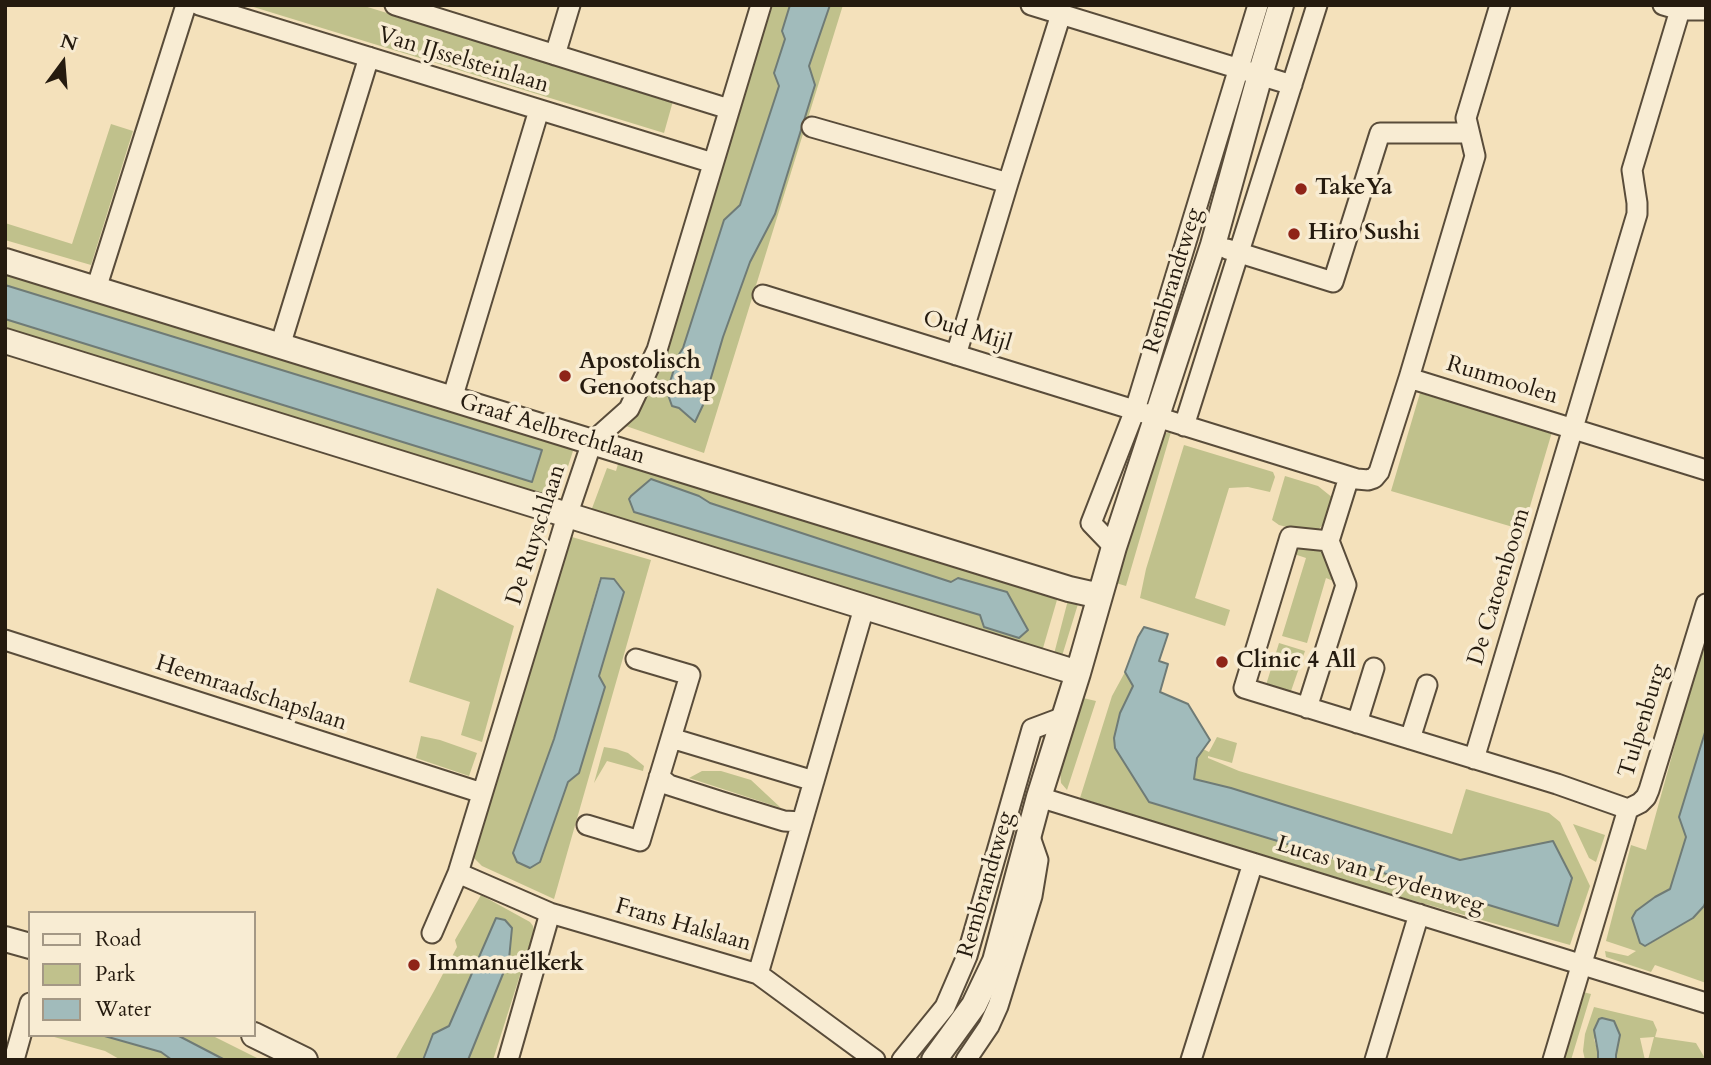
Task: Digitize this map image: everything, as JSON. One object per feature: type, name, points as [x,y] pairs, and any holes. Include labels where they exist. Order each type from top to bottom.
[{"type":"street","points":[[96,289],[186,5]]},
{"type":"street","name":"Van IJsselsteinlaan","points":[[199,5],[713,163]]},
{"type":"street","name":"Van IJsselsteinlaan","points":[[395,5],[729,109]]},
{"type":"street","points":[[555,55],[570,5]]},
{"type":"street","name":"De Ruyschlaan","points":[[432,933],[458,873],[592,442],[629,409],[657,350],[761,5]]},
{"type":"street","points":[[1031,5],[1292,85]]},
{"type":"street","name":"Rembrandtweg","points":[[1146,414],[1213,245],[1250,72],[1258,5]]},
{"type":"street","name":"Rembrandtweg","points":[[934,1060],[974,1005],[995,961],[1039,797],[1114,547],[1146,414],[1250,72],[1281,5]]},
{"type":"street","points":[[1184,426],[1317,5]]},
{"type":"street","points":[[1409,379],[1475,156],[1466,118],[1500,5]]},
{"type":"street","points":[[1671,8],[1706,10]]},
{"type":"street","name":"De Catoenboom","points":[[1474,759],[1637,214],[1632,170],[1671,8]]},
{"type":"street","points":[[956,355],[1061,14]]},
{"type":"street","points":[[280,346],[369,57]]},
{"type":"street","points":[[452,399],[539,110]]},
{"type":"street","points":[[812,127],[1007,183]]},
{"type":"street","points":[[1213,245],[1333,282],[1380,133],[1469,133]]},
{"type":"street","name":"Graaf Aelbrechtlaan","points":[[5,261],[1043,581],[1100,596]]},
{"type":"street","name":"Oud Mijl","points":[[764,295],[1146,414]]},
{"type":"street","points":[[5,341],[1078,673]]},
{"type":"street","name":"Runmoolen","points":[[1146,414],[1349,477],[1368,480],[1379,472],[1409,379],[1706,470]]},
{"type":"street","points":[[1307,708],[1346,585],[1329,541],[1349,477]]},
{"type":"street","points":[[1329,541],[1290,537],[1244,688],[1557,784],[1628,809]]},
{"type":"street","name":"Tulpenburg","points":[[1553,1060],[1628,809],[1640,803],[1649,790],[1706,604]]},
{"type":"street","points":[[758,974],[864,608]]},
{"type":"street","name":"Heemraadschapslaan","points":[[5,640],[482,793]]},
{"type":"street","points":[[587,825],[640,841],[690,676],[636,659]]},
{"type":"street","points":[[1357,723],[1374,668]]},
{"type":"street","points":[[1410,739],[1427,685]]},
{"type":"street","name":"Rembrandtweg","points":[[902,1060],[945,1007],[967,956],[1032,729],[1064,718]]},
{"type":"street","points":[[671,738],[814,782]]},
{"type":"street","points":[[659,777],[669,785],[784,821],[802,822]]},
{"type":"street","name":"Lucas van Leydenweg","points":[[1039,797],[1706,1003]]},
{"type":"street","name":"Rembrandtweg","points":[[965,1060],[989,1026],[998,1006],[1032,896],[1038,860],[1030,834]]},
{"type":"street","points":[[1191,1060],[1253,863]]},
{"type":"street","name":"Frans Halslaan","points":[[458,873],[550,913],[758,974],[875,1060]]},
{"type":"street","points":[[508,1060],[550,913]]},
{"type":"street","points":[[1375,1060],[1419,914]]},
{"type":"street","points":[[5,939],[28,945]]},
{"type":"street","points":[[14,1060],[28,1010]]},
{"type":"street","points":[[256,1036],[305,1060]]},
{"type":"green space","points":[[247,5],[361,5],[673,101],[664,133]]},
{"type":"green space","points":[[768,5],[790,5],[782,31],[785,38],[774,73],[779,86],[740,205],[724,220],[683,348],[678,356],[679,408],[695,421],[703,405],[723,337],[750,262],[775,214],[815,85],[809,66],[830,5],[843,5],[704,453],[626,426],[626,415]]},
{"type":"green space","points":[[111,124],[133,131],[91,265],[5,240],[5,223],[72,244]]},
{"type":"green space","points":[[5,270],[568,447],[573,451],[559,494],[555,498],[550,497],[5,336],[5,319],[532,482],[542,451],[5,285]]},
{"type":"green space","points":[[1420,393],[1552,432],[1523,530],[1391,491]]},
{"type":"green space","points":[[1171,432],[1126,586],[1116,583],[1163,434]]},
{"type":"green space","points":[[1184,445],[1273,472],[1275,477],[1270,492],[1248,487],[1229,488],[1195,598],[1230,610],[1225,626],[1140,598],[1146,569]]},
{"type":"green space","points":[[620,457],[1059,593],[1041,655],[591,511],[607,468],[616,471]],"holes":[[[652,479],[699,496],[710,503],[951,582],[958,578],[1006,592],[1028,630],[1019,638],[984,627],[980,615]]]},
{"type":"green space","points":[[1285,476],[1318,486],[1333,498],[1327,520],[1318,530],[1298,530],[1279,525],[1272,520]]},
{"type":"green space","points":[[565,535],[651,560],[554,899],[482,866],[471,855]],"holes":[[[600,578],[614,579],[624,592],[599,676],[605,688],[579,773],[568,782],[513,853],[554,739]]]},
{"type":"green space","points":[[1296,548],[1322,548],[1338,583],[1326,578],[1307,643],[1282,636],[1306,558],[1294,554]]},
{"type":"green space","points":[[437,588],[514,626],[482,742],[461,735],[470,702],[409,682]]},
{"type":"green space","points":[[1068,600],[1078,604],[1062,656],[1054,654]]},
{"type":"green space","points":[[1706,632],[1706,729],[1679,817],[1686,837],[1670,889],[1655,897],[1646,946],[1693,918],[1706,900],[1706,983],[1655,965],[1651,972],[1606,957],[1605,951],[1628,956],[1636,951],[1606,941],[1631,845],[1646,850]]},
{"type":"green space","points":[[1279,643],[1305,651],[1291,691],[1266,685]]},
{"type":"green space","points":[[1125,672],[1133,686],[1120,713],[1149,802],[1557,926],[1572,878],[1553,841],[1460,860],[1231,788],[1193,779],[1197,758],[1203,749],[1209,752],[1217,737],[1237,743],[1232,763],[1208,758],[1239,771],[1452,834],[1466,789],[1549,813],[1560,822],[1590,886],[1570,945],[1330,877],[1080,798],[1112,696]]},
{"type":"green space","points":[[1083,698],[1096,701],[1067,790],[1061,783],[1060,771]]},
{"type":"green space","points":[[421,736],[477,753],[469,776],[416,758]]},
{"type":"green space","points":[[604,747],[628,753],[644,766],[643,771],[607,761],[594,783]]},
{"type":"green space","points":[[702,771],[721,771],[751,780],[781,808],[689,778]]},
{"type":"green space","points":[[1573,824],[1605,835],[1596,862],[1589,858]]},
{"type":"green space","points":[[481,895],[530,922],[534,931],[493,1060],[468,1060],[509,959],[496,918],[449,1027],[433,1034],[423,1060],[395,1060],[457,947],[455,940]]},
{"type":"green space","points":[[1583,992],[1591,994],[1571,1060],[1563,1060]]},
{"type":"green space","points":[[1594,1007],[1653,1021],[1657,1030],[1655,1037],[1696,1043],[1706,1060],[1648,1060],[1654,1037],[1640,1038],[1645,1060],[1616,1060],[1620,1035],[1614,1021],[1594,1039],[1598,1060],[1585,1060],[1585,1034]]},
{"type":"green space","points":[[54,1037],[108,1037],[161,1052],[172,1060],[121,1060],[105,1051]]},
{"type":"green space","points":[[181,1037],[215,1037],[261,1060],[225,1060]]},
{"type":"water","points":[[790,5],[830,5],[809,66],[815,85],[775,214],[750,262],[695,422],[679,408],[672,406],[667,392],[724,220],[740,205],[779,86],[774,73],[785,39],[782,31]]},
{"type":"water","points":[[5,285],[542,450],[532,482],[5,319]]},
{"type":"water","points":[[651,479],[699,496],[710,503],[951,582],[958,578],[1007,592],[1028,630],[1019,638],[984,627],[980,615],[634,512],[629,499]]},
{"type":"water","points":[[601,578],[614,579],[624,592],[599,676],[605,687],[579,773],[568,782],[540,862],[530,868],[517,862],[513,853],[554,739]]},
{"type":"water","points":[[1144,627],[1168,634],[1159,661],[1168,664],[1160,692],[1188,704],[1210,740],[1197,758],[1194,779],[1231,788],[1460,860],[1553,841],[1572,878],[1558,926],[1149,802],[1115,748],[1114,738],[1120,713],[1133,686],[1125,672]]},
{"type":"water","points":[[1706,729],[1706,900],[1693,918],[1645,946],[1640,943],[1632,918],[1636,911],[1670,889],[1686,837],[1679,817]]},
{"type":"water","points":[[496,918],[505,920],[512,928],[509,959],[468,1060],[423,1060],[433,1034],[449,1026]]},
{"type":"water","points":[[1602,1018],[1614,1021],[1620,1035],[1616,1060],[1598,1060],[1594,1030]]},
{"type":"water","points":[[108,1037],[181,1037],[225,1060],[172,1060],[161,1052]]},
{"type":"place","name":"TakeYa","points":[[1301,189]]},
{"type":"place","name":"Hiro Sushi","points":[[1294,234]]},
{"type":"place","name":"Apostolisch Genootschap","points":[[565,376]]},
{"type":"place","name":"Clinic 4 All","points":[[1222,662]]},
{"type":"place","name":"Immanuëlkerk","points":[[414,965]]}]
